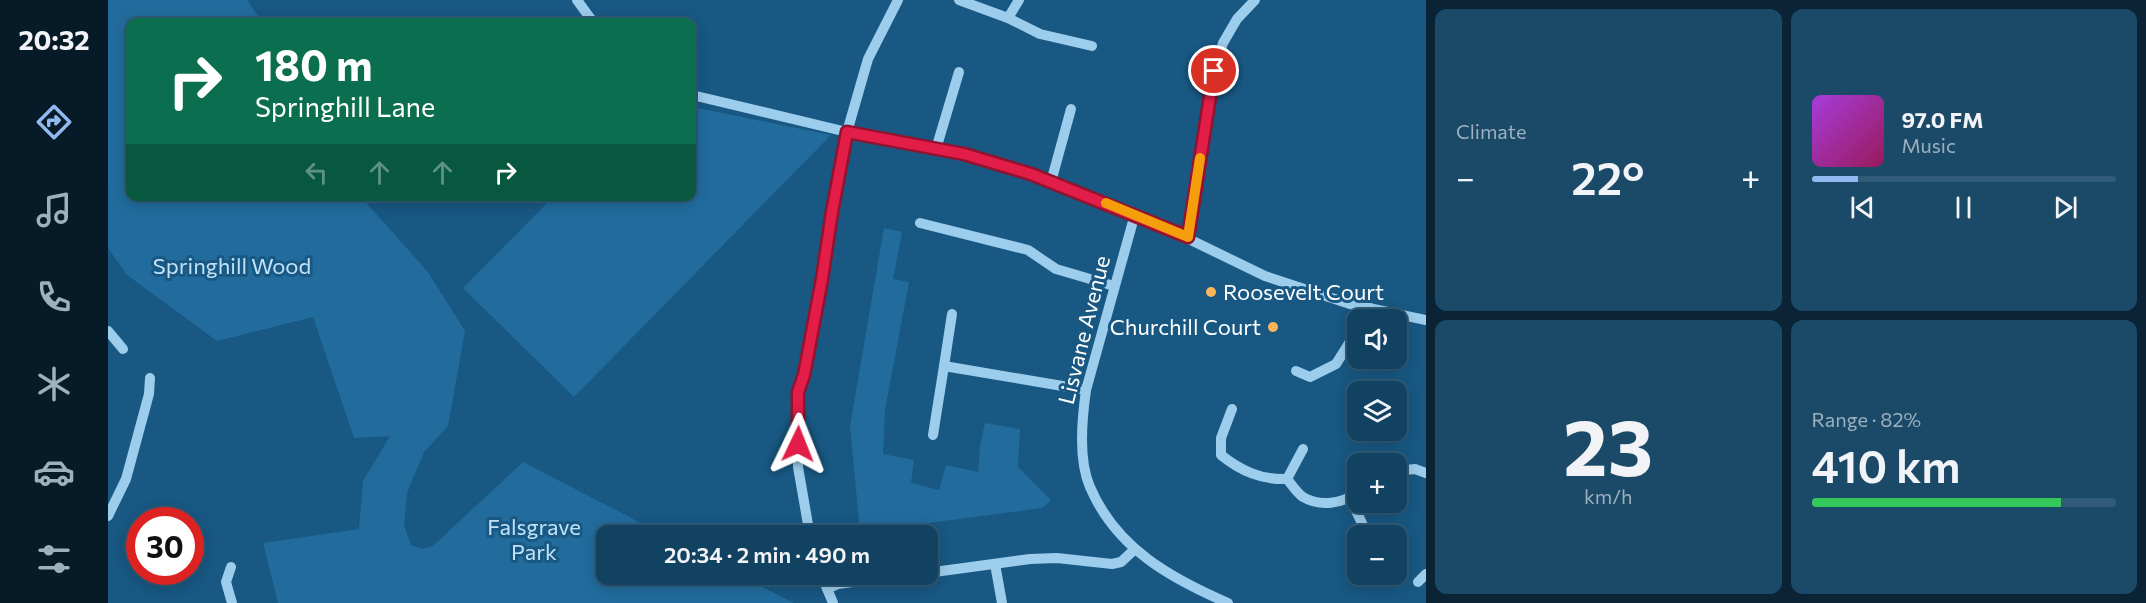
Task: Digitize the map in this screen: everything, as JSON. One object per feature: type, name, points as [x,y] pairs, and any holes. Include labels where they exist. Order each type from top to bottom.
[{"type":"street","points":[[577,0],[590,18]]},
{"type":"street","points":[[808,525],[798,467],[798,392],[804,375],[847,132],[868,59],[898,0]]},
{"type":"street","points":[[959,0],[1008,18],[1040,34],[1092,46]]},
{"type":"street","points":[[1008,18],[1019,0]]},
{"type":"street","points":[[1188,237],[1214,71],[1223,43],[1237,19],[1255,0]]},
{"type":"street","points":[[936,149],[959,72]]},
{"type":"street","points":[[696,96],[847,132],[964,154],[1031,174],[1188,237],[1265,276],[1350,304],[1426,320]]},
{"type":"street","points":[[1051,182],[1071,109]]},
{"type":"street","name":"Lisvane Avenue","points":[[1135,214],[1086,390],[1081,420],[1089,485],[1108,519],[1134,549],[1177,580],[1228,603]]},
{"type":"street","points":[[920,223],[965,240],[1028,250],[1056,269],[1114,286]]},
{"type":"street","points":[[933,435],[952,314]]},
{"type":"street","points":[[108,331],[123,349]]},
{"type":"street","points":[[1296,371],[1310,377],[1335,363],[1347,345]]},
{"type":"street","points":[[944,366],[1086,390]]},
{"type":"street","points":[[108,516],[126,479],[149,394],[150,378]]},
{"type":"street","points":[[1232,409],[1221,438],[1221,455],[1238,468],[1262,477],[1287,480],[1302,496],[1318,503],[1335,502],[1347,498]]},
{"type":"street","points":[[1287,480],[1303,448]]},
{"type":"street","points":[[1407,470],[1415,469],[1426,473]]},
{"type":"street","points":[[938,572],[1030,559],[1057,558],[1112,564],[1121,562],[1134,549]]},
{"type":"street","points":[[995,564],[1002,603]]},
{"type":"street","points":[[231,567],[226,582],[232,603]]},
{"type":"street","points":[[825,585],[833,603]]},
{"type":"street","points":[[827,589],[838,585]]},
{"type":"green space","name":"Springhill Wood","points":[[108,0],[247,0],[259,18],[126,18],[126,201],[365,201],[428,272],[465,331],[448,426],[424,452],[407,493],[404,526],[411,545],[422,549],[433,546],[523,462],[645,525],[596,525],[596,585],[759,585],[794,603],[278,603],[263,543],[359,529],[363,481],[390,436],[354,438],[313,317],[217,341],[127,275],[108,248]]},
{"type":"green space","points":[[696,108],[831,135],[574,397],[463,288],[549,201],[696,201]]},
{"type":"green space","points":[[884,228],[902,232],[893,279],[909,282],[885,410],[883,454],[914,460],[911,483],[939,490],[946,465],[978,472],[985,423],[1020,429],[1018,467],[1051,500],[1042,508],[913,525],[859,525],[850,426]]},
{"type":"slow traffic","points":[[1106,203],[1188,237],[1200,158]]},
{"type":"place","name":"Roosevelt Court","points":[[1211,292]]},
{"type":"place","name":"Churchill Court","points":[[1273,327]]},
{"type":"route","points":[[798,444],[798,392],[804,375],[847,132],[964,154],[1031,174],[1188,237],[1214,71]]},
{"type":"park label","name":"Falsgrave Park","points":[[534,540]]}]
